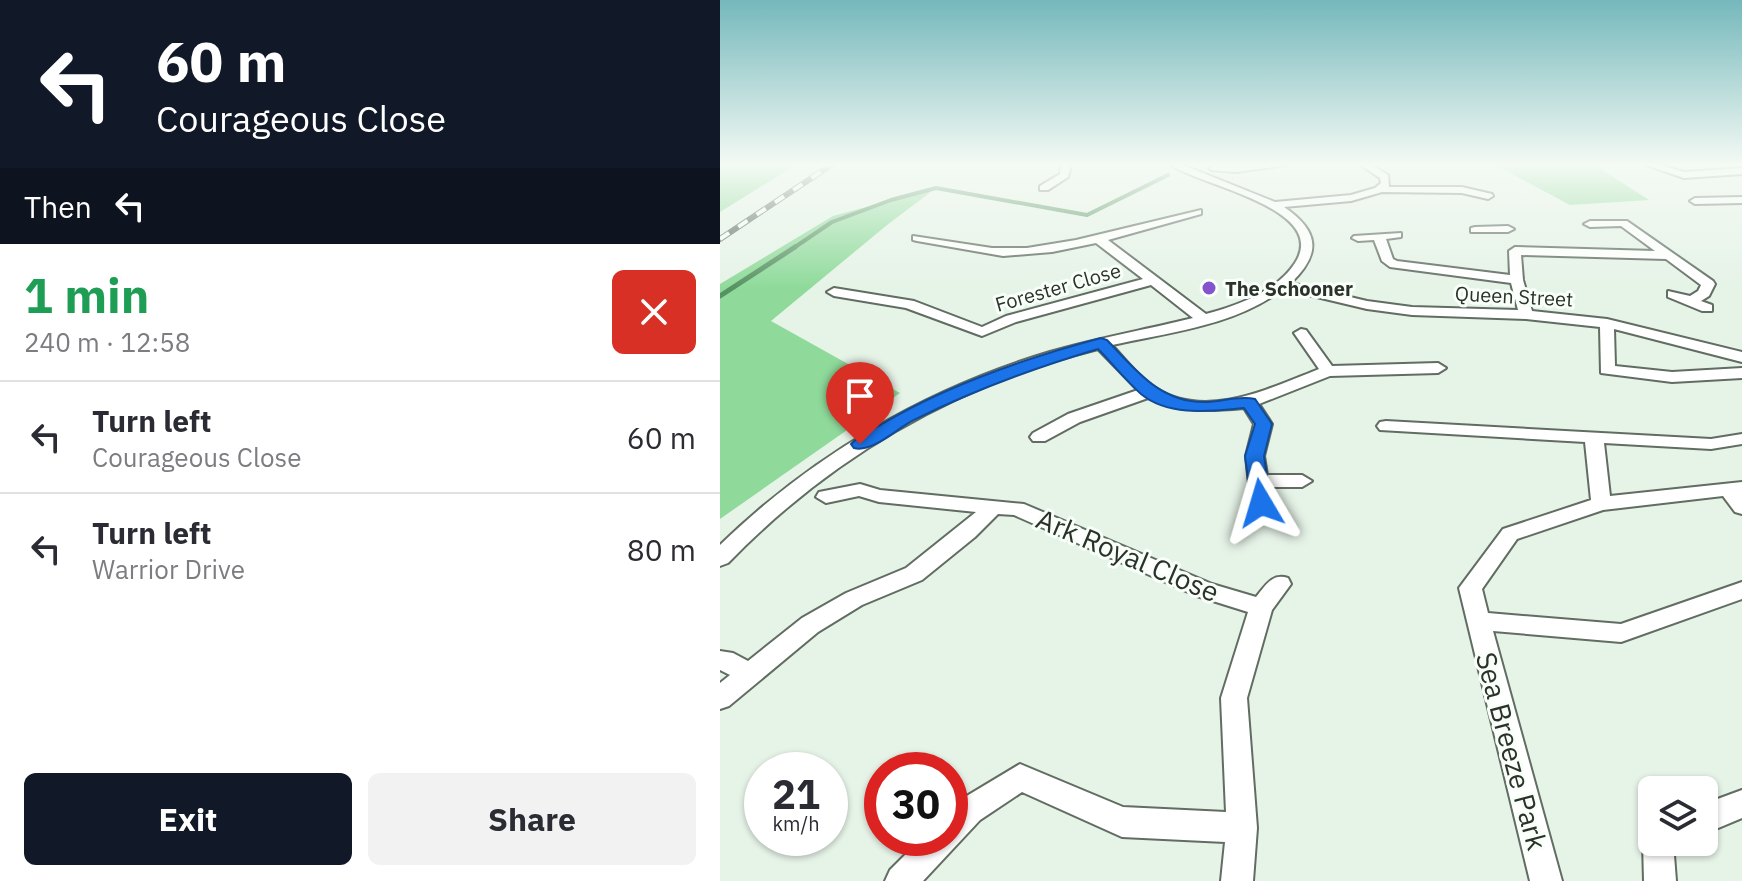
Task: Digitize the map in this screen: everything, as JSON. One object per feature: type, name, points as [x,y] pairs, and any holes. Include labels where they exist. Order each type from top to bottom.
[{"type":"street","points":[[720,558],[798,486],[904,418],[1006,372],[1101,343],[1205,320],[1236,310],[1283,285],[1296,273],[1306,256],[1306,240],[1300,225],[1275,206]]},
{"type":"street","name":"Forester Close","points":[[917,238],[999,252],[1043,248],[1197,212]]},
{"type":"street","points":[[1590,224],[1641,222]]},
{"type":"street","points":[[1623,223],[1708,284],[1704,293],[1691,301]]},
{"type":"street","points":[[1475,230],[1502,229],[1515,251],[1517,280],[1526,315]]},
{"type":"street","points":[[1358,238],[1397,235]]},
{"type":"street","name":"Forester Close","points":[[1096,237],[1205,320]]},
{"type":"street","points":[[1379,237],[1388,261],[1394,264],[1517,280]]},
{"type":"street","points":[[1515,251],[1669,255]]},
{"type":"street","name":"Forester Close","points":[[834,292],[909,304],[982,332],[1011,319],[1155,280]]},
{"type":"street","name":"Queen Street","points":[[1283,285],[1367,305],[1412,311],[1526,315],[1607,323],[1742,357]]},
{"type":"street","points":[[870,297],[884,287]]},
{"type":"street","points":[[1673,294],[1707,308]]},
{"type":"street","points":[[1607,323],[1609,377],[1742,373]]},
{"type":"street","points":[[982,332],[998,339]]},
{"type":"street","points":[[1301,333],[1328,371]]},
{"type":"street","points":[[1101,343],[1149,392],[1171,402],[1203,407],[1249,402],[1328,371],[1438,368]]},
{"type":"street","points":[[1703,363],[1721,376]]},
{"type":"street","points":[[1039,437],[1074,418],[1149,392]]},
{"type":"street","points":[[1249,402],[1263,424],[1255,456],[1261,503]]},
{"type":"street","points":[[1074,418],[1088,433]]},
{"type":"street","points":[[1386,426],[1711,444],[1742,439]]},
{"type":"street","points":[[1594,438],[1601,504]]},
{"type":"street","points":[[1259,481],[1302,481]]},
{"type":"street","name":"Ark Royal Close","points":[[826,497],[860,490],[879,496],[1017,509],[1205,590],[1261,607]]},
{"type":"street","name":"Sea Breeze Park","points":[[1546,881],[1470,588],[1510,534],[1601,504],[1737,495]]},
{"type":"street","points":[[720,698],[810,625],[854,599],[914,574],[968,532],[994,506]]},
{"type":"street","points":[[1237,881],[1242,828],[1234,698],[1261,607],[1280,584]]},
{"type":"street","name":"Sea Breeze Park","points":[[1478,621],[1621,633],[1742,590]]},
{"type":"street","points":[[724,660],[749,674]]},
{"type":"street","points":[[968,812],[1020,777],[1122,822],[1242,828]]},
{"type":"street","points":[[1718,813],[1742,804]]},
{"type":"street","points":[[901,881],[925,856]]},
{"type":"street","points":[[1659,856],[1660,881]]},
{"type":"green space","points":[[869,206],[912,206],[771,321],[900,393],[720,519],[720,284],[833,216]]},
{"type":"waterway","points":[[794,248],[832,222],[875,206]]},
{"type":"waterway","points":[[1037,206],[1087,215],[1105,206]]},
{"type":"waterway","points":[[720,296],[794,248]]},
{"type":"railway","points":[[720,239],[769,206]]},
{"type":"place","name":"The Schooner","points":[[1209,288]]},
{"type":"route","points":[[860,444],[958,392],[1006,372],[1101,343],[1149,392],[1171,402],[1203,407],[1249,402],[1263,424],[1255,456],[1261,503]]}]
